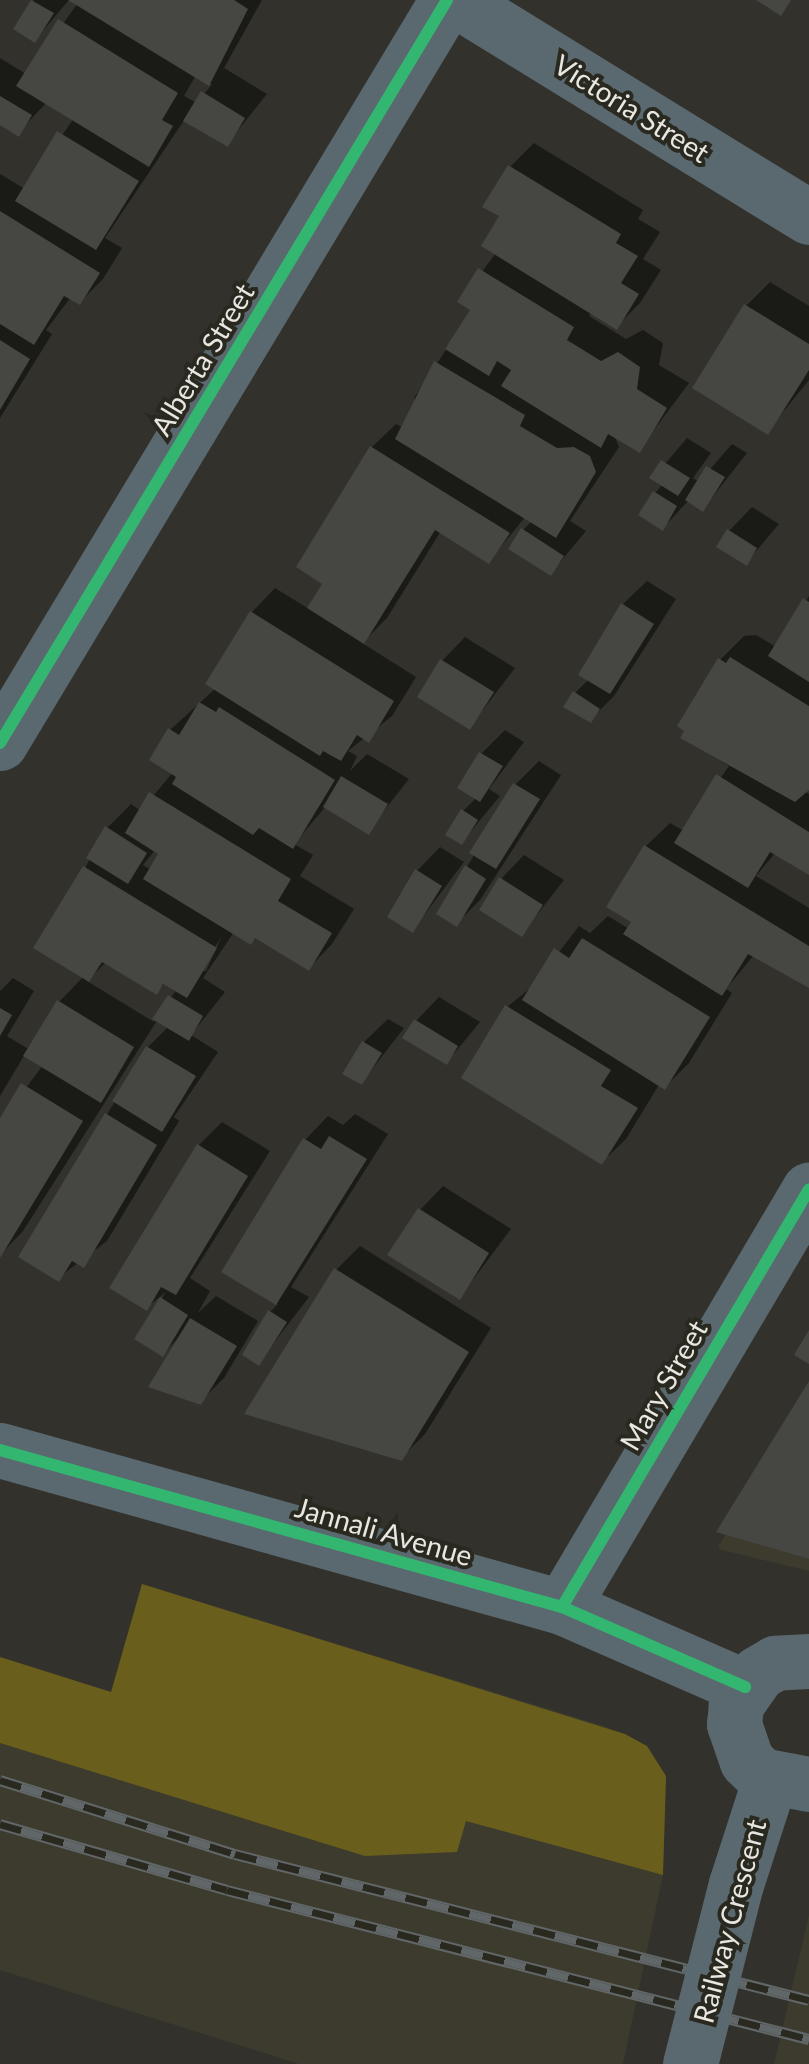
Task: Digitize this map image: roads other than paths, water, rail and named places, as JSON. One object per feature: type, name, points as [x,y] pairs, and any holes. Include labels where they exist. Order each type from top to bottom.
[{"type":"street","name":"Alberta Street","points":[[0,743],[447,0]]},
{"type":"street","name":"Victoria Street","points":[[456,0],[809,217]]},
{"type":"street","name":"Mary Street","points":[[562,1607],[809,1190]]},
{"type":"street","name":"Jannali Avenue","points":[[0,1450],[562,1607],[745,1687]]},
{"type":"street","points":[[790,1781],[747,1762],[738,1744],[736,1705],[745,1687],[775,1663],[809,1661]]},
{"type":"street","name":"Railway Crescent","points":[[690,2064],[736,1884],[790,1781]]},
{"type":"railway","points":[[0,1780],[235,1854],[809,2000]]},
{"type":"railway","points":[[0,1824],[227,1890],[809,2039]]}]
